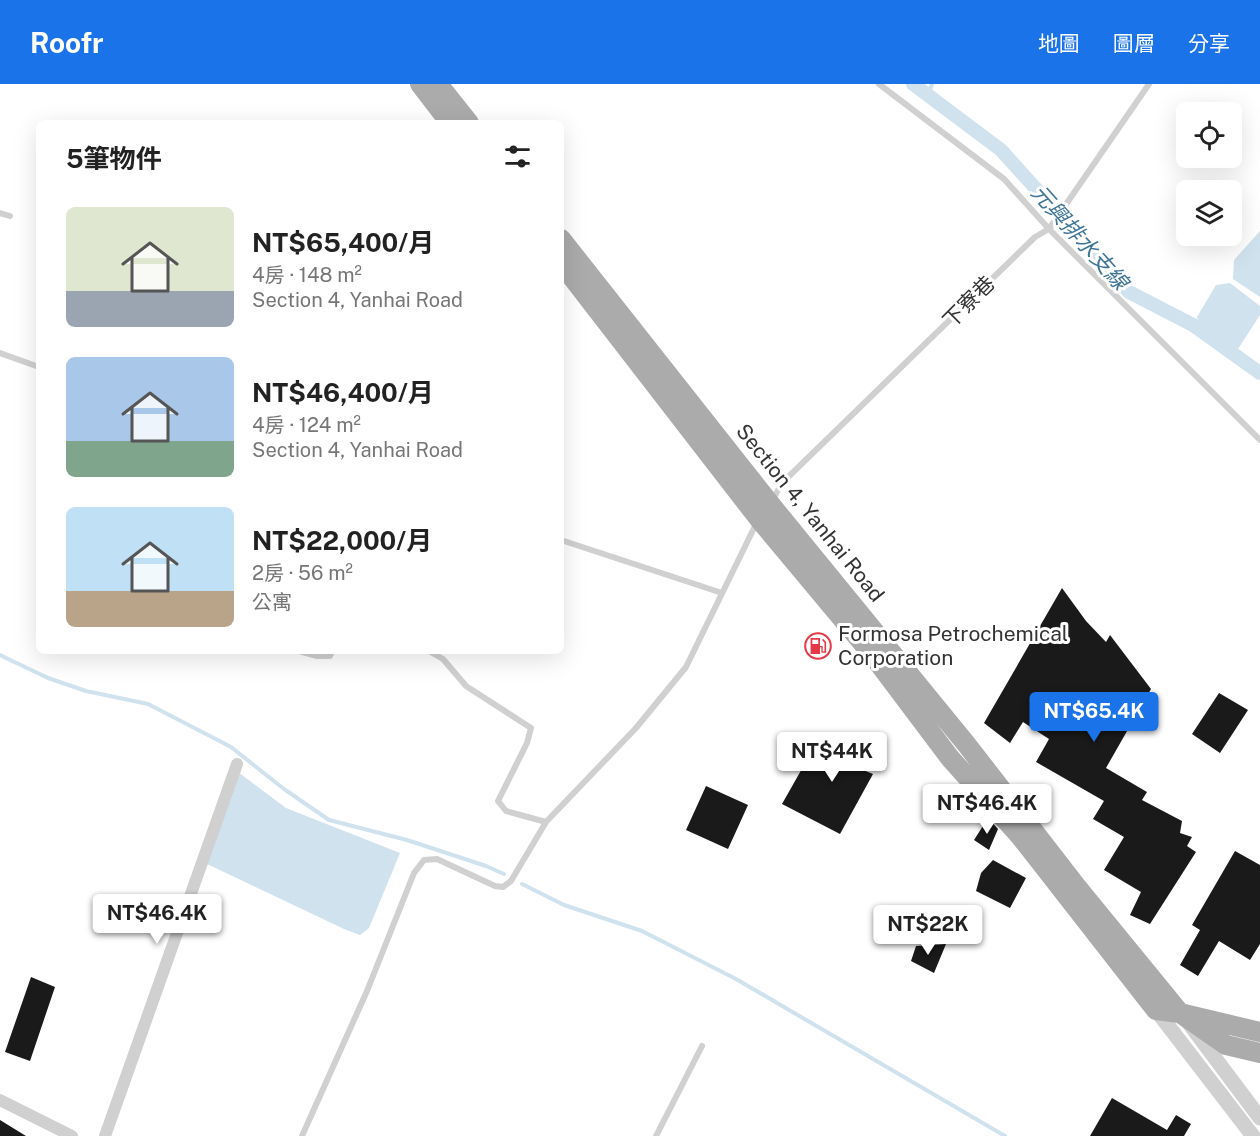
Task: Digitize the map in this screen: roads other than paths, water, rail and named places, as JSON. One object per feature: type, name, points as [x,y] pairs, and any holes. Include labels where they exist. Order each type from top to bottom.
[{"type":"main road","points":[[420,84],[448,120]]},
{"type":"main road","points":[[438,84],[466,120]]},
{"type":"main road","name":"Section 4, Yanhai Road","points":[[564,243],[950,758],[1020,836],[1156,1010]]},
{"type":"main road","name":"Section 4, Yanhai Road","points":[[564,267],[1180,1012]]},
{"type":"main road","points":[[1156,1010],[1180,1012],[1260,1032]]},
{"type":"main road","points":[[1180,1012],[1226,1044],[1260,1053]]},
{"type":"street","points":[[105,1136],[237,764]]},
{"type":"street","name":"Section 4, Yanhai Road","points":[[1156,1010],[1253,1136]]},
{"type":"street","name":"Section 4, Yanhai Road","points":[[1180,1012],[1260,1118]]},
{"type":"street","points":[[0,1100],[72,1136]]},
{"type":"lane","points":[[879,84],[1004,179],[1049,229],[1260,440]]},
{"type":"lane","name":"下寮巷","points":[[302,1136],[367,991],[414,873],[424,860],[437,859],[495,886],[503,887],[511,881],[546,822],[636,728],[680,675],[781,484],[1035,237],[1049,229],[1149,84]]},
{"type":"lane","points":[[0,213],[10,216]]},
{"type":"lane","points":[[0,353],[36,366]]},
{"type":"lane","points":[[564,541],[722,593]]},
{"type":"lane","points":[[310,654],[317,656],[330,656],[331,654]]},
{"type":"lane","points":[[434,654],[443,659],[466,686],[531,728],[527,743],[498,801],[506,811],[546,822]]},
{"type":"lane","points":[[656,1136],[702,1046]]},
{"type":"water","points":[[1260,231],[1260,297],[1233,279],[1234,260]]},
{"type":"water","points":[[1230,283],[1260,306],[1260,315],[1238,349],[1199,323],[1197,317],[1216,285]]},
{"type":"water","points":[[238,772],[286,808],[400,853],[369,928],[360,935],[344,929],[203,862]]},
{"type":"waterway","name":"元興排水支線","points":[[913,84],[1001,150],[1129,292],[1193,325],[1260,373]]},
{"type":"waterway","points":[[928,96],[932,84]]},
{"type":"waterway","points":[[0,655],[48,678],[86,691],[148,704],[231,747],[284,789],[329,820],[407,840],[504,874]]},
{"type":"waterway","points":[[522,884],[564,905],[642,931],[736,979],[1005,1136]]},
{"type":"place","name":"Formosa Petrochemical Corporation","points":[[818,646]]}]
